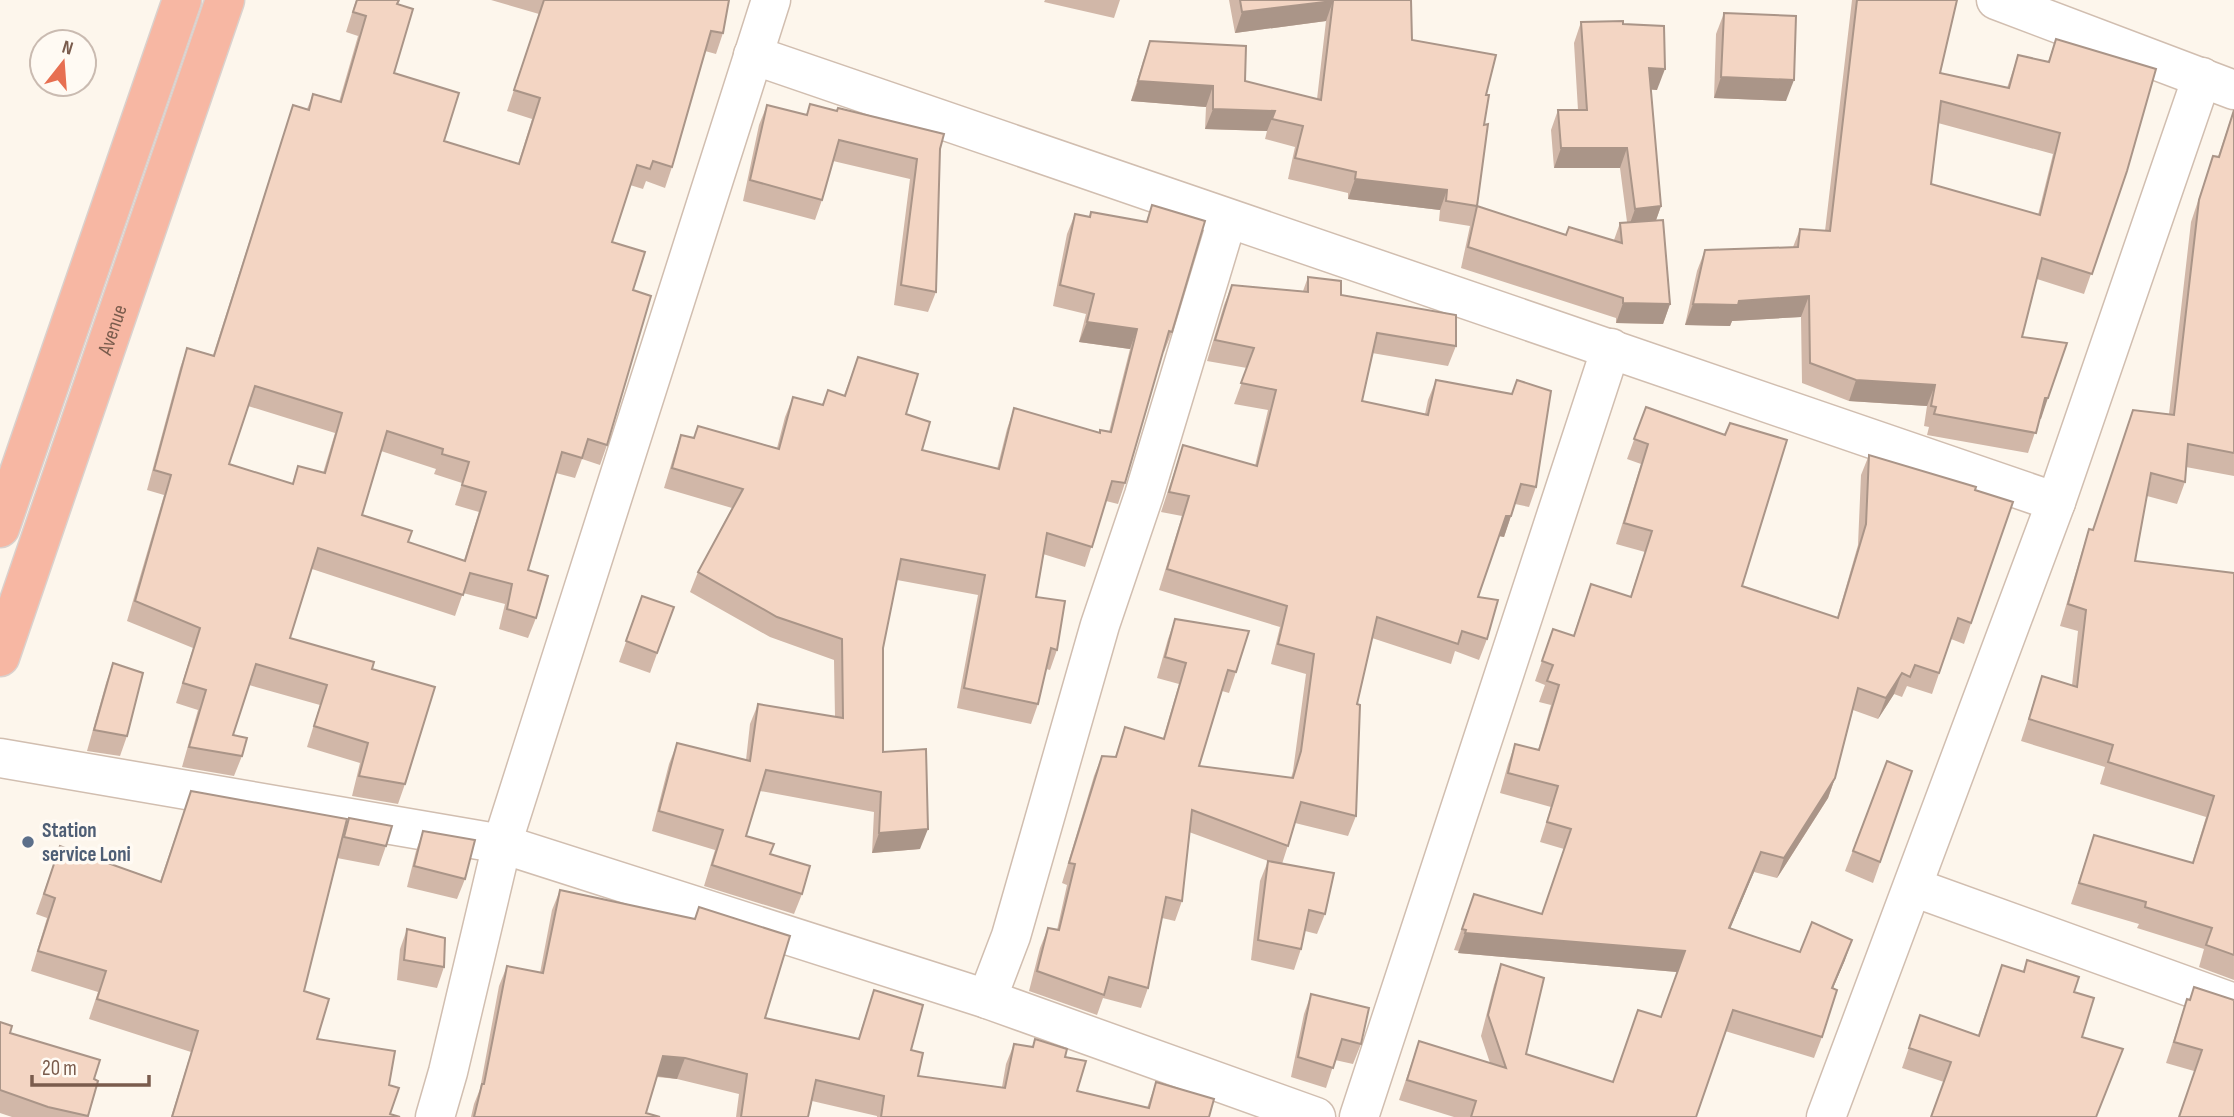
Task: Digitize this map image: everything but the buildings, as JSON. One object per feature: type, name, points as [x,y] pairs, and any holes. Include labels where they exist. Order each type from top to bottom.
[{"type":"highway","points":[[0,528],[182,0]]},
{"type":"highway","name":"Avenue","points":[[0,657],[225,0]]},
{"type":"street","points":[[435,1117],[502,844],[771,0]]},
{"type":"street","points":[[1826,1117],[2056,502],[2218,83],[2081,16],[1996,0]]},
{"type":"street","points":[[753,55],[1227,220],[1611,348],[2056,502]]},
{"type":"street","points":[[988,999],[1011,936],[1100,625],[1144,495],[1227,220]]},
{"type":"street","points":[[1359,1117],[1611,348]]},
{"type":"street","points":[[0,758],[502,844],[988,999],[1316,1117]]},
{"type":"street","points":[[1913,887],[2234,1000]]},
{"type":"place","name":"Station service Loni","points":[[28,842]]}]
